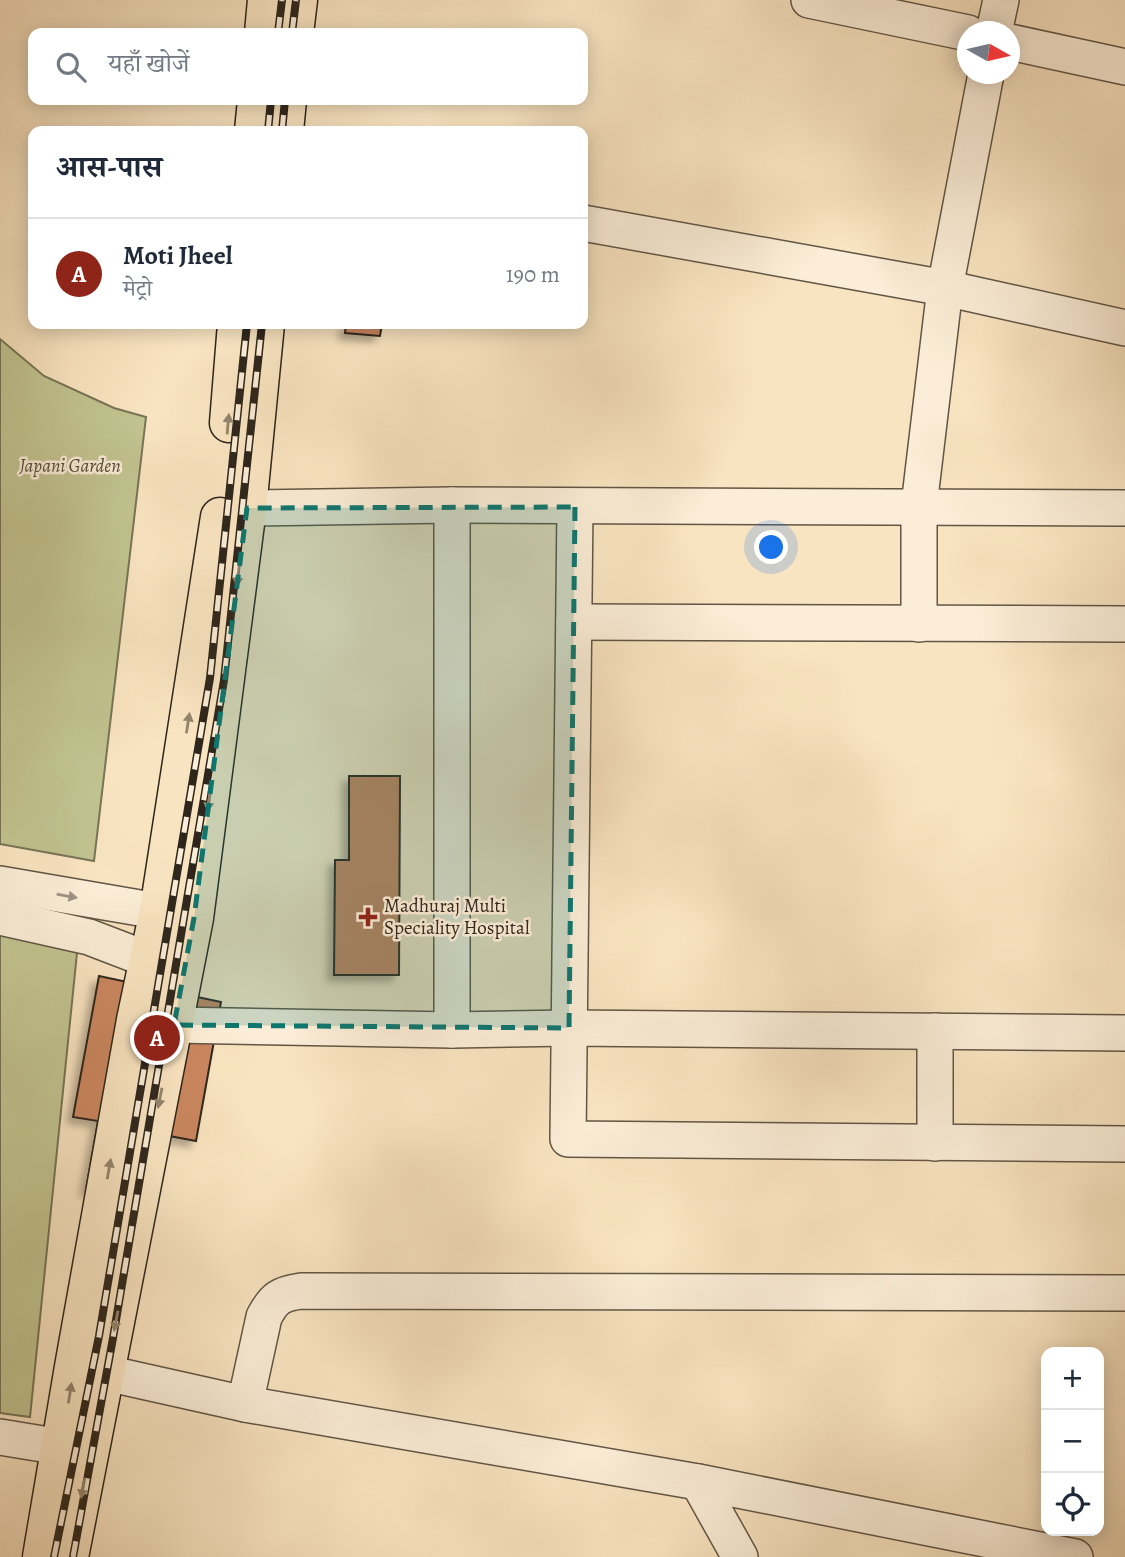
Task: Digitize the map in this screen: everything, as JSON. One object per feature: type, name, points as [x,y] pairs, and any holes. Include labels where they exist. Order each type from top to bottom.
[{"type":"main road","points":[[264,28],[267,0]]},
{"type":"main road","points":[[295,28],[298,0]]},
{"type":"main road","points":[[254,126],[257,105]]},
{"type":"main road","points":[[284,126],[287,105]]},
{"type":"main road","points":[[59,1541],[106,1373],[174,1025],[176,914],[221,512],[237,329]]},
{"type":"main road","points":[[59,1541],[61,1447],[136,1020],[149,960],[176,914],[247,508],[265,329]]},
{"type":"street","points":[[809,0],[957,31]]},
{"type":"street","points":[[996,21],[1000,0]]},
{"type":"street","points":[[1020,44],[1125,67]]},
{"type":"street","points":[[919,624],[919,506],[946,288],[984,84]]},
{"type":"street","points":[[588,224],[946,288],[1125,328]]},
{"type":"street","points":[[247,508],[452,505],[1125,508]]},
{"type":"street","points":[[452,505],[452,1030]]},
{"type":"street","points":[[575,507],[568,1139],[1125,1144]]},
{"type":"street","points":[[574,622],[1125,624]]},
{"type":"street","points":[[0,884],[176,914]]},
{"type":"street","points":[[0,917],[89,937],[149,960]]},
{"type":"street","points":[[136,1020],[174,1025],[452,1030],[569,1028],[1125,1033]]},
{"type":"street","points":[[934,1143],[935,1031]]},
{"type":"street","points":[[245,1404],[264,1317],[279,1296],[302,1291],[1125,1293]]},
{"type":"street","points":[[106,1373],[245,1404],[698,1482],[946,1545],[1074,1557]]},
{"type":"street","points":[[0,1437],[61,1447]]},
{"type":"street","points":[[698,1482],[740,1557]]},
{"type":"highlighted area","points":[[575,507],[569,1028],[174,1025],[194,918],[247,508]]},
{"type":"green space","name":"Japani Garden","points":[[0,339],[44,376],[114,408],[146,417],[94,861],[0,844]]},
{"type":"green space","points":[[0,930],[78,943],[30,1417],[0,1413]]},
{"type":"building","points":[[345,329],[381,329],[380,336],[345,333]]},
{"type":"building","points":[[349,776],[400,776],[399,975],[334,975],[335,860],[349,860]]},
{"type":"building","points":[[99,976],[221,1002],[196,1141],[164,1135],[152,1202],[86,1190],[98,1121],[73,1117]]},
{"type":"railway","points":[[279,28],[282,0]]},
{"type":"railway","points":[[293,28],[296,0]]},
{"type":"railway","points":[[268,126],[271,105]]},
{"type":"railway","points":[[282,126],[285,105]]},
{"type":"railway","points":[[54,1557],[99,1336],[210,678],[246,329]]},
{"type":"railway","points":[[73,1557],[113,1338],[224,680],[261,329]]},
{"type":"place","name":"Madhuraj Multi Speciality Hospital","points":[[368,917]]},
{"type":"place","name":"Moti Jheel","points":[[157,1038]]}]
